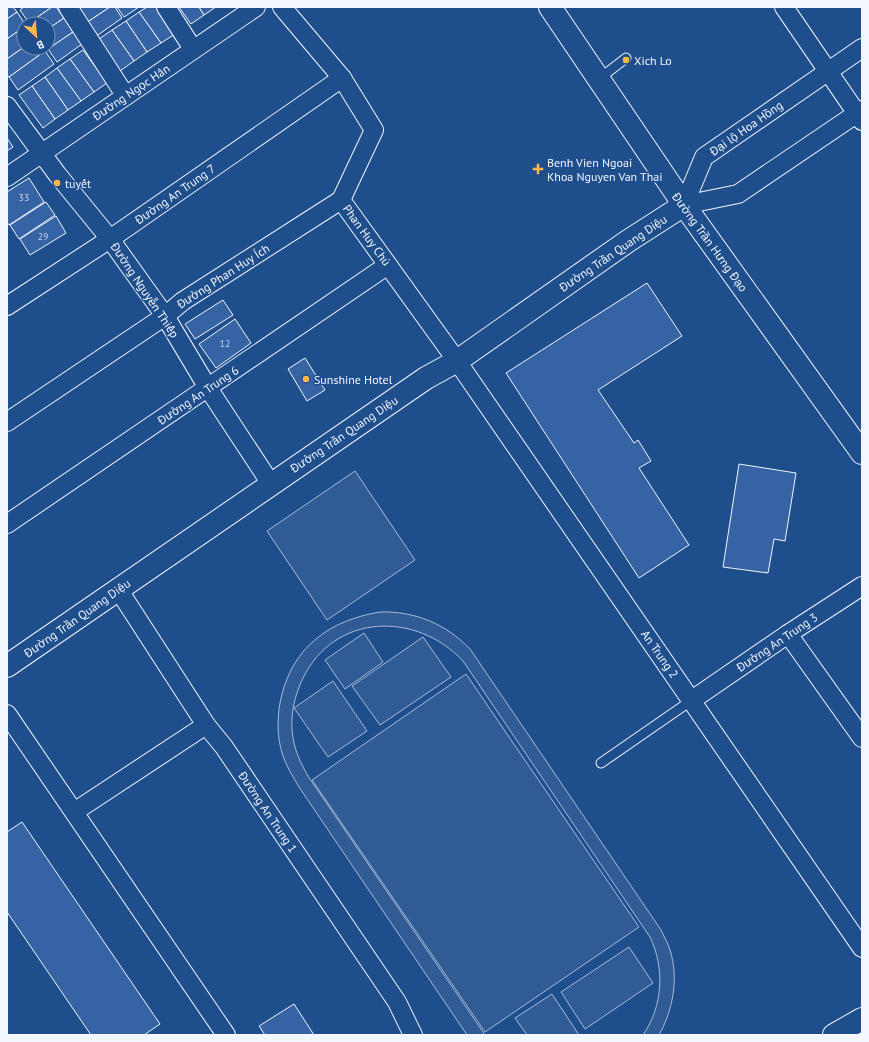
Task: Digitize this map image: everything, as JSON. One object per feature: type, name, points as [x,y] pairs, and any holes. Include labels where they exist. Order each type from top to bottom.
[{"type":"street","points":[[68,7],[125,95]]},
{"type":"street","points":[[166,7],[193,49]]},
{"type":"street","name":"Đường Ngọc Hân","points":[[7,177],[256,7]]},
{"type":"street","name":"Phan Huy Chú","points":[[282,7],[342,78],[374,130],[342,200],[457,361]]},
{"type":"street","name":"Đường Trần Hưng Đạo","points":[[550,7],[684,205],[862,453]]},
{"type":"street","points":[[684,205],[738,194],[860,115],[784,7]]},
{"type":"street","name":"Đại lộ Hoa Hồng","points":[[684,205],[704,157],[862,48]]},
{"type":"street","name":"Đường An Trung 7","points":[[7,306],[110,239],[342,78]]},
{"type":"street","name":"Đường Nguyễn Thiếp","points":[[7,106],[41,153],[110,239],[166,316],[208,388],[271,484]]},
{"type":"street","name":"Đường Phan Huy Ích","points":[[7,422],[166,316],[183,302],[342,200]]},
{"type":"street","name":"Đường Trần Quang Diệu","points":[[7,666],[426,378],[457,361],[628,241],[684,205]]},
{"type":"street","name":"Đường An Trung 6","points":[[7,524],[388,265]]},
{"type":"street","name":"An Trung 2","points":[[457,361],[862,948]]},
{"type":"street","name":"Đường An Trung 3","points":[[692,700],[788,634],[862,586]]},
{"type":"street","name":"Đường An Trung 1","points":[[118,589],[206,725],[228,754],[397,1002],[413,1035]]},
{"type":"street","points":[[788,634],[862,738]]},
{"type":"street","points":[[7,714],[226,1035]]},
{"type":"street","points":[[74,812],[206,725]]},
{"type":"street","points":[[834,1035],[862,1019]]},
{"type":"lane","points":[[599,79],[626,58]]},
{"type":"lane","points":[[601,763],[692,700]]},
{"type":"shaded area","points":[[355,471],[415,560],[327,620],[267,531]]},
{"type":"shaded area","points":[[380,612],[405,614],[429,621],[451,633],[470,649],[661,930],[669,947],[673,961],[674,983],[671,1005],[659,1035],[643,1035],[655,1012],[660,987],[658,961],[650,937],[463,661],[444,645],[423,633],[400,627],[377,626],[355,631],[335,641],[317,657],[303,678],[294,702],[292,727],[295,748],[310,779],[485,1035],[467,1035],[299,787],[283,756],[279,741],[279,709],[282,693],[288,677],[295,663],[305,650],[316,639],[330,629],[346,621]]},
{"type":"shaded area","points":[[364,633],[383,662],[345,689],[325,660]]},
{"type":"shaded area","points":[[423,637],[451,677],[380,725],[352,686]]},
{"type":"shaded area","points":[[466,674],[639,927],[485,1032],[312,780]]},
{"type":"shaded area","points":[[333,681],[367,731],[328,757],[294,708]]},
{"type":"shaded area","points":[[629,947],[653,983],[585,1029],[561,992]]},
{"type":"shaded area","points":[[552,994],[579,1035],[527,1035],[515,1018]]},
{"type":"building","points":[[7,7],[13,7],[17,12],[7,19]]},
{"type":"building","points":[[24,7],[52,7],[39,16],[24,16],[20,10]]},
{"type":"building","points":[[52,7],[56,7],[64,18],[56,24],[56,16],[39,16]]},
{"type":"building","points":[[82,7],[110,7],[86,23],[78,10]]},
{"type":"building","points":[[110,7],[115,7],[122,18],[95,37],[86,23]]},
{"type":"building","points":[[117,7],[139,7],[124,17]]},
{"type":"building","points":[[147,7],[156,7],[175,34],[161,43],[139,12]]},
{"type":"building","points":[[179,7],[199,7],[204,15],[191,24]]},
{"type":"building","points":[[199,7],[216,7],[204,15]]},
{"type":"building","points":[[17,12],[20,16],[16,16],[16,33],[7,39],[7,19]]},
{"type":"building","points":[[139,12],[161,43],[147,52],[126,21]]},
{"type":"building","points":[[64,18],[73,32],[56,44],[56,24]]},
{"type":"building","points":[[126,21],[147,52],[134,61],[112,30]]},
{"type":"building","points":[[112,30],[134,61],[120,71],[99,39]]},
{"type":"building","points":[[73,32],[82,44],[57,62],[53,56],[56,56],[56,44]]},
{"type":"building","points":[[16,33],[16,53],[7,59],[7,39]]},
{"type":"building","points":[[83,50],[107,83],[94,92],[70,59]]},
{"type":"building","points":[[16,53],[16,56],[38,56],[9,77],[7,75],[7,59]]},
{"type":"building","points":[[38,56],[48,56],[54,64],[18,90],[9,77]]},
{"type":"building","points":[[70,59],[94,92],[81,101],[57,68]]},
{"type":"building","points":[[57,68],[81,101],[68,110],[45,77]]},
{"type":"building","points":[[45,77],[68,110],[55,119],[32,86]]},
{"type":"building","points":[[32,86],[55,119],[43,128],[19,95]]},
{"type":"building","points":[[7,138],[13,147],[7,151]]},
{"type":"building","points":[[29,178],[44,202],[9,225],[7,222],[7,192]]},
{"type":"building","points":[[46,202],[55,215],[19,239],[10,225]]},
{"type":"building","points":[[56,216],[66,233],[30,255],[20,239]]},
{"type":"building","points":[[647,283],[682,336],[598,390],[634,443],[638,440],[651,461],[639,468],[689,545],[639,578],[506,373]]},
{"type":"building","points":[[223,300],[233,315],[195,339],[185,324]]},
{"type":"building","points":[[235,319],[251,343],[216,368],[199,344]]},
{"type":"building","name":"Sunshine Hotel","points":[[305,358],[325,390],[307,401],[288,369]]},
{"type":"building","points":[[739,464],[796,473],[785,541],[774,539],[768,573],[723,567]]},
{"type":"building","points":[[22,822],[160,1024],[144,1035],[91,1035],[7,912],[7,832]]},
{"type":"building","points":[[294,1004],[314,1035],[265,1035],[259,1026]]},
{"type":"place","name":"Xich Lo","points":[[626,60]]},
{"type":"place","name":"Benh Vien Ngoai Khoa Nguyen Van Thai","points":[[538,169]]},
{"type":"place","name":"tuyết","points":[[57,183]]},
{"type":"place","name":"Sunshine Hotel","points":[[306,379]]}]
